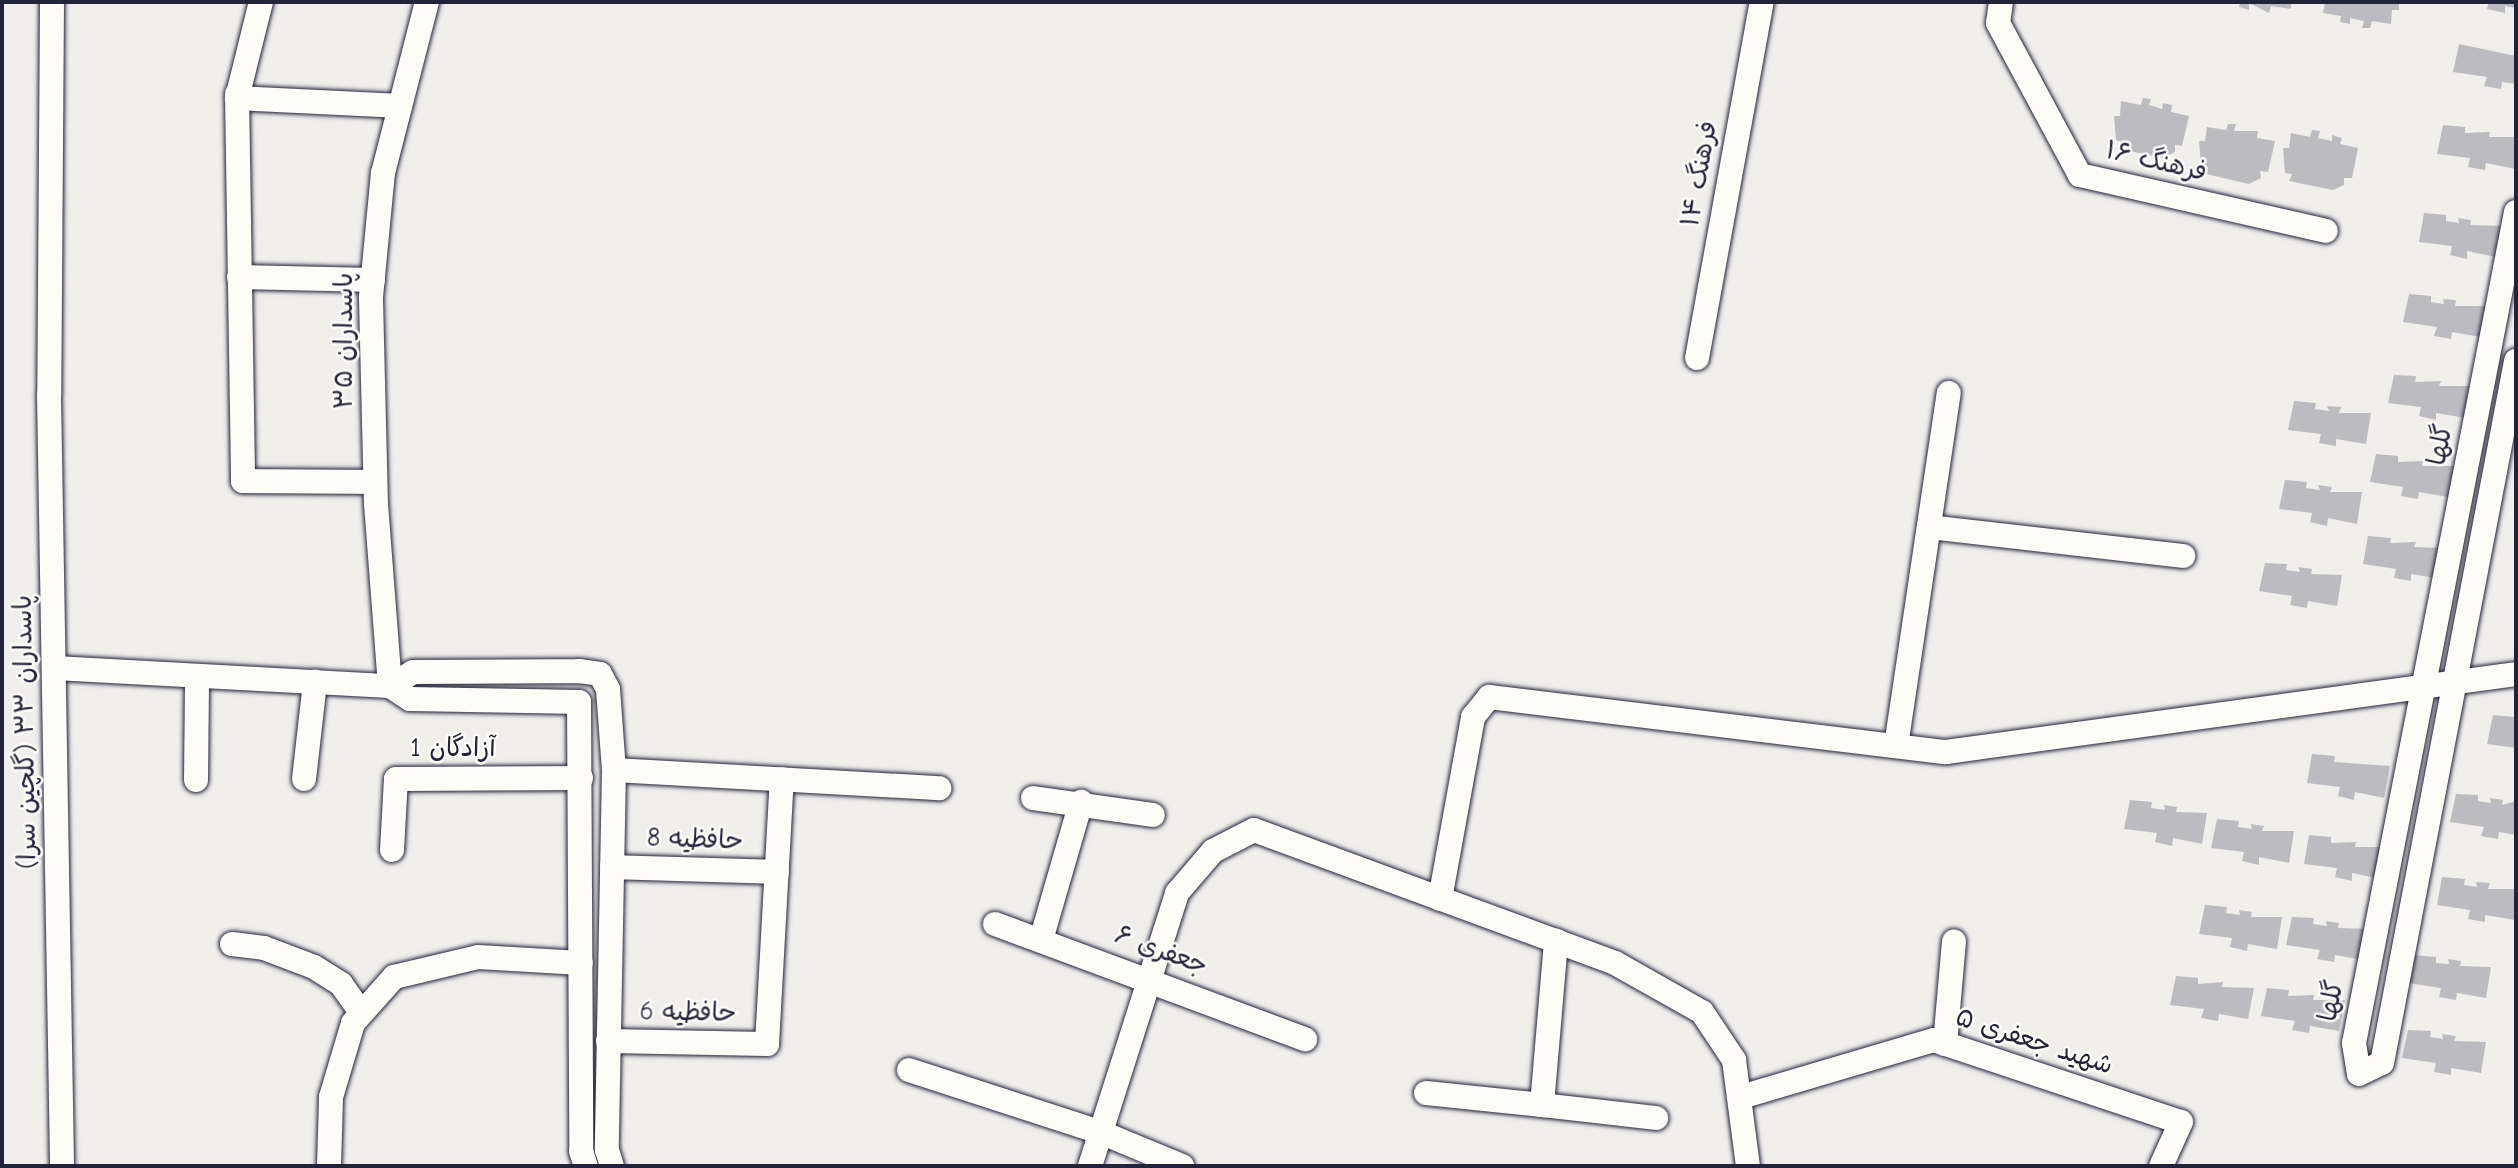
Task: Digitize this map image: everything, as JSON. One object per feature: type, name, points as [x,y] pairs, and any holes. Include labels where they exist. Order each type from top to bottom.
[{"type":"street","name":"پاسداران ۳۳ (گلچین سرا)","points":[[52,2],[49,395],[62,1166]]},
{"type":"street","points":[[261,2],[237,96],[243,481],[375,482]]},
{"type":"street","name":"پاسداران ۳۵","points":[[390,686],[375,482],[373,280],[383,173],[427,2]]},
{"type":"street","name":"فرهنگ ۱۴","points":[[1698,358],[1762,2]]},
{"type":"street","name":"فرهنگ ۱۶","points":[[2001,2],[1998,23],[2080,175],[2326,232]]},
{"type":"street","points":[[237,96],[400,106]]},
{"type":"street","name":"گلها","points":[[2516,212],[2354,1043],[2358,1074],[2382,1063],[2516,362]]},
{"type":"street","points":[[239,277],[373,280]]},
{"type":"street","points":[[1896,746],[1949,393]]},
{"type":"street","points":[[1929,527],[2183,556]]},
{"type":"street","points":[[55,668],[390,686],[410,699],[579,702],[581,1151],[586,1166]]},
{"type":"street","points":[[390,686],[413,672],[600,674],[608,690],[614,770],[607,1150],[612,1166]]},
{"type":"street","points":[[1440,899],[1473,717],[1489,697],[1946,752],[2455,685],[2516,674]]},
{"type":"street","points":[[196,780],[197,676]]},
{"type":"street","points":[[304,779],[315,682]]},
{"type":"street","points":[[614,770],[940,788]]},
{"type":"street","name":"آزادگان 1","points":[[392,850],[396,779],[581,778]]},
{"type":"street","points":[[777,872],[782,779]]},
{"type":"street","points":[[1033,798],[1081,802],[1153,816]]},
{"type":"street","points":[[1041,940],[1081,802]]},
{"type":"street","points":[[1090,1166],[1177,893],[1213,851],[1254,830],[1615,963],[1702,1012],[1734,1060],[1748,1166]]},
{"type":"street","name":"حافظیه 8","points":[[612,867],[777,872]]},
{"type":"street","name":"حافظیه 6","points":[[608,1041],[767,1044],[777,872]]},
{"type":"street","name":"جعفری ۶","points":[[995,924],[1150,977],[1305,1039]]},
{"type":"street","points":[[1945,1044],[1954,941]]},
{"type":"street","points":[[1542,1105],[1556,942]]},
{"type":"street","points":[[232,944],[264,948],[314,967],[341,984],[361,1013]]},
{"type":"street","points":[[330,1166],[331,1097],[353,1023],[394,977],[478,957],[580,964]]},
{"type":"street","name":"شهید جعفری ۵","points":[[1741,1097],[1934,1040],[2181,1122],[2161,1166]]},
{"type":"street","points":[[909,1070],[1100,1132],[1182,1166]]},
{"type":"street","points":[[1426,1093],[1656,1118]]},
{"type":"building","points":[[2240,2],[2291,2],[2291,9],[2271,6],[2269,13],[2249,3],[2249,10],[2239,7]]},
{"type":"building","points":[[2325,2],[2399,2],[2399,10],[2392,10],[2391,24],[2372,21],[2370,28],[2362,28],[2364,21],[2350,18],[2350,24],[2340,22],[2341,16],[2323,13]]},
{"type":"building","points":[[2489,2],[2516,2],[2516,8],[2505,6],[2505,13],[2487,9]]},
{"type":"building","points":[[2459,44],[2516,56],[2516,84],[2502,82],[2501,89],[2484,86],[2487,77],[2453,72]]},
{"type":"building","points":[[2143,98],[2151,99],[2149,105],[2162,109],[2163,103],[2172,105],[2171,112],[2189,116],[2182,146],[2175,145],[2175,152],[2163,158],[2120,149],[2122,142],[2116,140],[2114,116],[2120,116],[2121,101],[2141,105]]},
{"type":"building","points":[[2228,124],[2236,124],[2234,131],[2258,131],[2257,138],[2275,141],[2268,172],[2260,171],[2261,178],[2249,184],[2206,174],[2208,167],[2201,166],[2199,141],[2205,141],[2207,127],[2226,130]]},
{"type":"building","points":[[2443,125],[2465,127],[2465,133],[2490,132],[2489,137],[2516,137],[2515,169],[2486,163],[2485,170],[2468,167],[2470,158],[2437,154]]},
{"type":"building","points":[[2312,130],[2320,131],[2318,138],[2332,141],[2332,135],[2342,138],[2340,144],[2358,148],[2352,178],[2344,178],[2344,185],[2333,190],[2289,181],[2292,174],[2285,173],[2283,148],[2289,148],[2291,133],[2310,137]]},
{"type":"building","points":[[2424,213],[2446,215],[2446,221],[2459,223],[2458,218],[2471,220],[2470,225],[2502,226],[2496,257],[2467,251],[2467,259],[2450,255],[2452,246],[2419,242]]},
{"type":"building","points":[[2409,294],[2431,296],[2431,302],[2444,304],[2443,299],[2456,300],[2455,306],[2487,306],[2481,337],[2452,332],[2451,339],[2434,336],[2437,327],[2403,322]]},
{"type":"building","points":[[2394,375],[2416,376],[2415,382],[2441,381],[2439,386],[2471,386],[2466,418],[2436,413],[2436,420],[2419,416],[2421,407],[2388,403]]},
{"type":"building","points":[[2294,401],[2316,403],[2315,409],[2329,411],[2327,406],[2341,407],[2339,413],[2371,413],[2366,444],[2336,439],[2336,446],[2319,443],[2321,434],[2288,430]]},
{"type":"building","points":[[2376,454],[2398,456],[2398,462],[2423,461],[2422,466],[2454,466],[2448,497],[2419,492],[2418,499],[2401,496],[2403,487],[2370,482]]},
{"type":"building","points":[[2285,480],[2307,482],[2306,488],[2320,490],[2318,485],[2332,487],[2330,492],[2362,492],[2357,524],[2328,518],[2327,526],[2310,522],[2312,513],[2279,509]]},
{"type":"building","points":[[2368,536],[2391,538],[2390,543],[2416,542],[2414,547],[2446,548],[2441,579],[2411,574],[2411,581],[2394,578],[2396,569],[2363,564]]},
{"type":"building","points":[[2265,563],[2287,564],[2286,570],[2300,572],[2298,567],[2312,569],[2311,574],[2342,575],[2337,606],[2308,601],[2307,608],[2290,605],[2292,596],[2259,591]]},
{"type":"building","points":[[2493,715],[2515,717],[2516,748],[2487,744]]},
{"type":"building","points":[[2312,754],[2335,756],[2334,762],[2390,766],[2384,798],[2355,792],[2354,800],[2338,796],[2340,787],[2307,783]]},
{"type":"building","points":[[2456,794],[2478,795],[2478,801],[2491,803],[2490,798],[2503,800],[2502,805],[2516,801],[2516,835],[2499,832],[2498,839],[2481,836],[2484,827],[2450,822]]},
{"type":"building","points":[[2130,800],[2152,802],[2151,808],[2165,810],[2164,805],[2177,807],[2176,812],[2207,813],[2202,844],[2173,838],[2172,846],[2155,842],[2157,833],[2124,829]]},
{"type":"building","points":[[2217,819],[2239,821],[2238,827],[2252,829],[2251,824],[2264,826],[2262,831],[2294,831],[2289,863],[2259,857],[2259,865],[2242,861],[2244,852],[2211,848]]},
{"type":"building","points":[[2309,835],[2331,837],[2331,843],[2356,842],[2355,847],[2387,847],[2381,879],[2352,873],[2352,881],[2335,877],[2337,868],[2304,864]]},
{"type":"building","points":[[2442,877],[2465,879],[2464,885],[2477,887],[2476,882],[2490,883],[2488,889],[2516,889],[2515,920],[2485,915],[2485,922],[2468,919],[2470,910],[2437,905]]},
{"type":"building","points":[[2205,905],[2227,907],[2226,913],[2240,915],[2239,910],[2252,912],[2251,917],[2282,917],[2277,949],[2248,944],[2247,951],[2230,947],[2232,938],[2199,934]]},
{"type":"building","points":[[2292,917],[2314,918],[2313,924],[2327,926],[2326,921],[2339,923],[2338,928],[2370,929],[2364,960],[2335,955],[2334,962],[2317,959],[2320,950],[2286,945]]},
{"type":"building","points":[[2414,955],[2436,957],[2436,963],[2449,964],[2448,959],[2461,961],[2460,966],[2491,967],[2486,998],[2457,993],[2456,1000],[2439,997],[2441,988],[2408,983]]},
{"type":"building","points":[[2176,976],[2198,978],[2198,984],[2223,982],[2222,987],[2254,988],[2248,1019],[2219,1014],[2218,1021],[2201,1018],[2204,1009],[2170,1005]]},
{"type":"building","points":[[2267,988],[2289,990],[2288,996],[2314,995],[2313,1000],[2345,1000],[2339,1031],[2310,1026],[2309,1033],[2292,1030],[2295,1021],[2261,1016]]},
{"type":"building","points":[[2408,1030],[2431,1031],[2430,1037],[2443,1039],[2442,1034],[2456,1036],[2454,1041],[2486,1042],[2481,1073],[2451,1068],[2451,1075],[2434,1072],[2436,1063],[2402,1058]]}]
